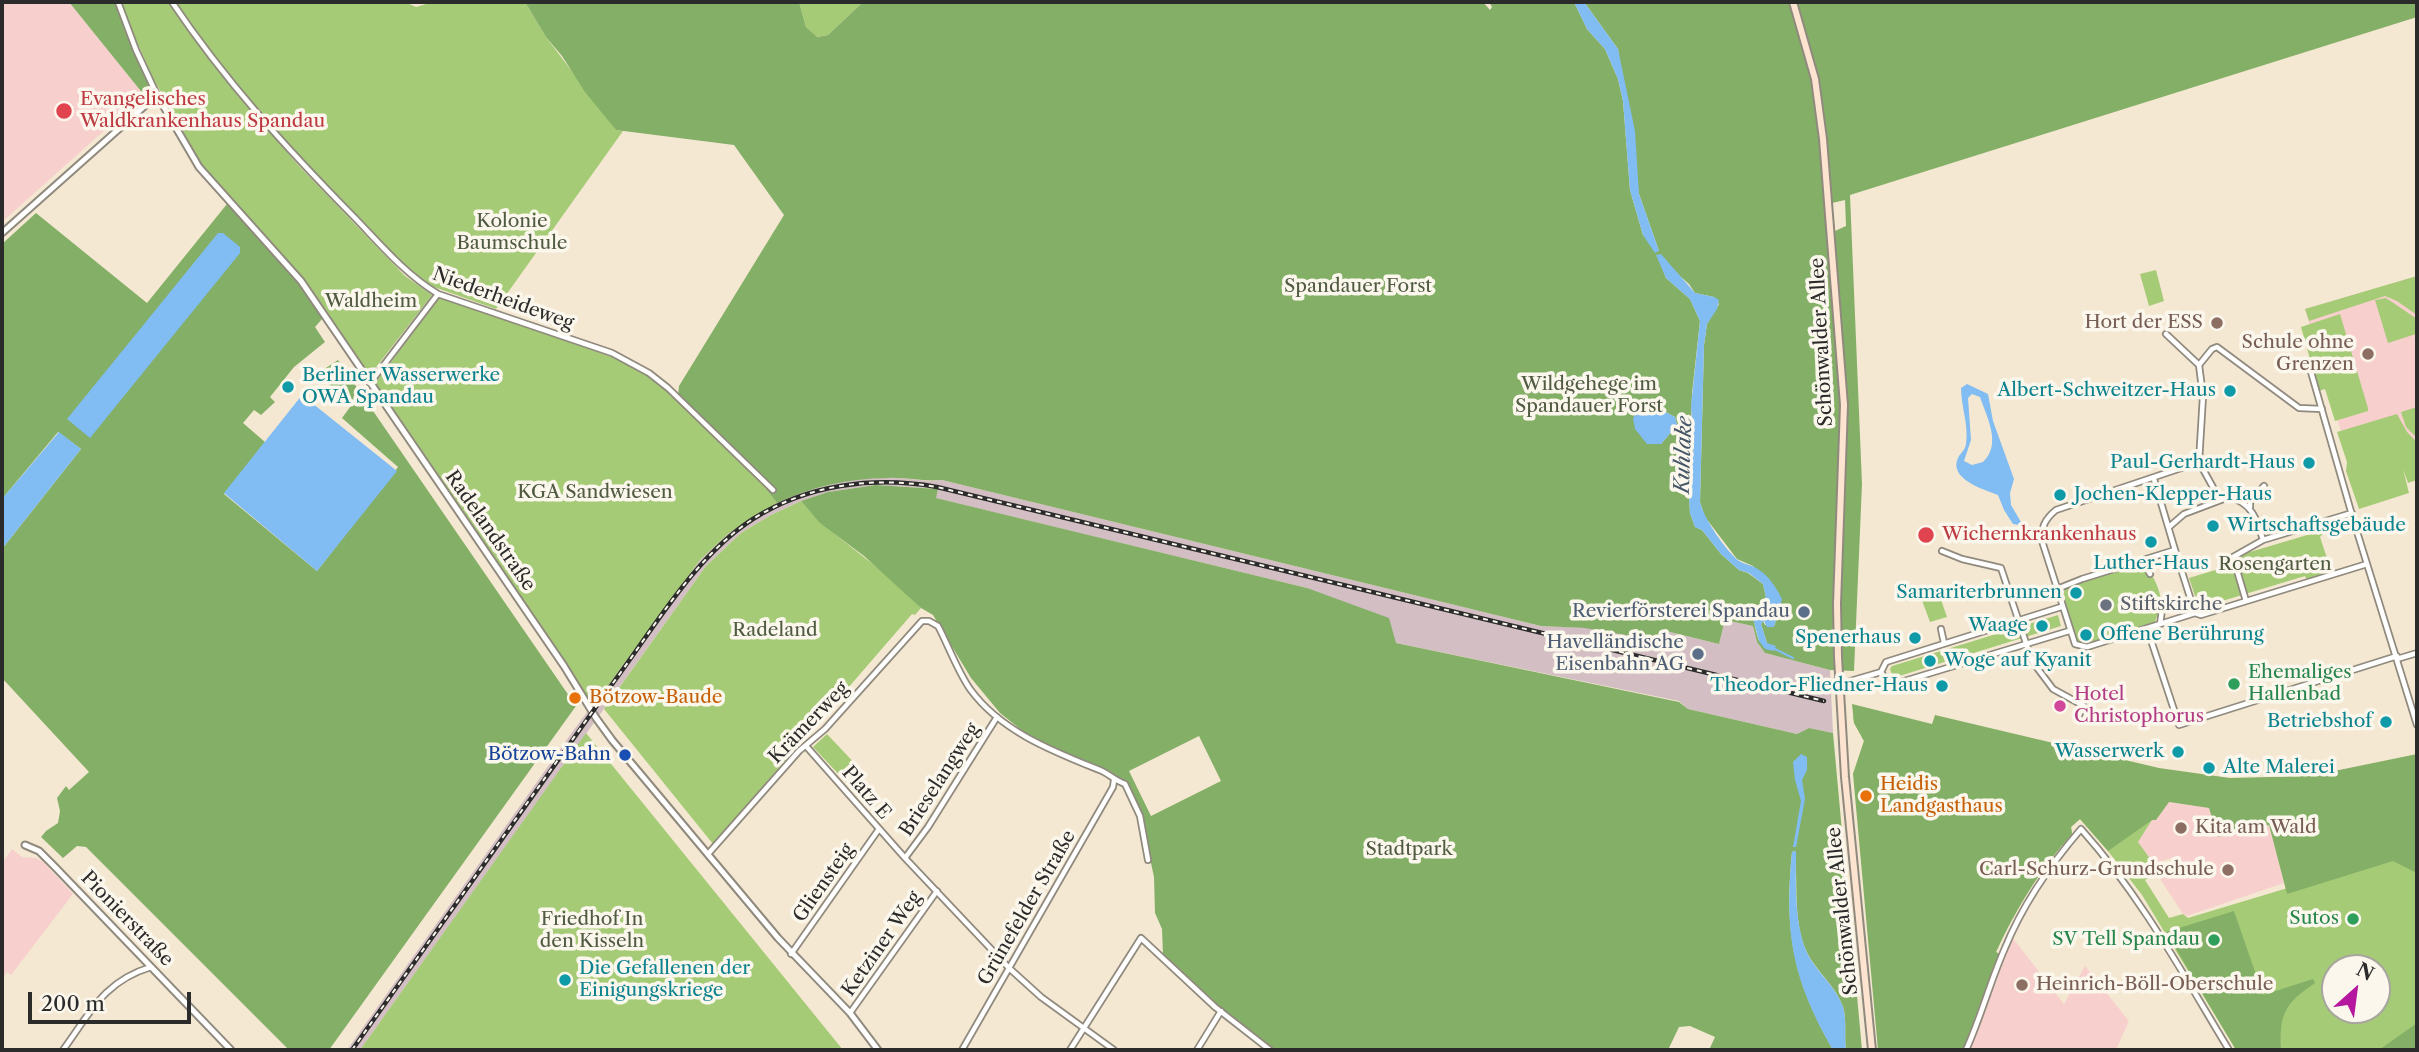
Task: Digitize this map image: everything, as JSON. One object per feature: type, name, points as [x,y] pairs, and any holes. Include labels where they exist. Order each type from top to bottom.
[{"type":"main road","name":"Schönwalder Allee","points":[[1793,2],[1815,79],[1823,139],[1844,405],[1837,604],[1840,684],[1845,777],[1872,1050]]},
{"type":"street","name":"Radelandstraße","points":[[118,2],[157,95],[199,167],[301,281],[578,685],[598,721],[791,954],[850,1013],[878,1050]]},
{"type":"street","name":"Niederheideweg","points":[[172,2],[199,43],[261,120],[396,262],[421,284],[438,294],[612,354],[649,373],[668,388],[773,490]]},
{"type":"street","points":[[2,233],[157,95]]},
{"type":"street","points":[[370,384],[438,294]]},
{"type":"street","points":[[2166,334],[2199,365],[2203,396],[2199,462],[2220,500]]},
{"type":"street","points":[[2199,365],[2211,349],[2217,347],[2299,408],[2322,409]]},
{"type":"street","points":[[2309,365],[2417,725]]},
{"type":"street","points":[[2199,462],[2056,510],[2049,516],[2042,528],[2042,541],[2075,644],[2084,647],[2195,613],[2201,615],[2367,564]]},
{"type":"street","points":[[2154,479],[2195,613]]},
{"type":"street","points":[[2263,540],[2250,502],[2264,486]]},
{"type":"street","points":[[2169,527],[2184,514],[2230,497],[2250,508]]},
{"type":"street","points":[[2246,601],[2233,557],[2263,540],[2352,513]]},
{"type":"street","points":[[2057,589],[2175,550]]},
{"type":"street","points":[[1942,551],[1962,559],[2001,568],[2032,661],[2048,685],[2084,706],[2078,717]]},
{"type":"street","points":[[2143,560],[2150,574]]},
{"type":"street","points":[[1840,684],[1881,672],[1886,662],[2061,607]]},
{"type":"street","points":[[2160,624],[2162,610]]},
{"type":"street","name":"Krämerweg","points":[[708,854],[799,751],[843,710],[922,621],[935,624],[970,688],[997,717]]},
{"type":"street","points":[[2147,628],[2179,725],[2417,653]]},
{"type":"street","points":[[1941,629],[1944,643]]},
{"type":"street","points":[[1881,672],[1886,681],[1901,682],[2069,631]]},
{"type":"street","points":[[997,717],[1045,747],[1125,784],[1140,816],[1148,860]]},
{"type":"street","name":"Brieselangweg","points":[[905,858],[928,827],[997,717]]},
{"type":"street","name":"Platz E","points":[[806,746],[905,858],[1009,968],[1083,1030],[1114,1050]]},
{"type":"street","name":"Grünefelder Straße","points":[[962,1050],[1113,787],[1114,780]]},
{"type":"street","name":"Gliensteig","points":[[791,954],[880,829]]},
{"type":"street","points":[[1966,1050],[2004,948],[2020,915],[2042,879],[2081,829],[2110,860],[2155,926],[2229,1050]]},
{"type":"street","name":"Pionierstraße","points":[[25,845],[39,851],[230,1050]]},
{"type":"street","name":"Ketziner Weg","points":[[850,1013],[937,891]]},
{"type":"street","points":[[1070,1050],[1141,938],[1221,1012],[1270,1050]]},
{"type":"street","points":[[64,1050],[110,987],[138,970],[151,967]]},
{"type":"street","points":[[1197,1050],[1221,1012]]},
{"type":"shaded area","name":"Evangelisches Waldkrankenhaus Spandau","points":[[2,2],[69,2],[144,95],[2,222]]},
{"type":"shaded area","name":"Schule ohne Grenzen","points":[[2417,276],[2417,449],[2352,469],[2305,309]]},
{"type":"shaded area","points":[[889,477],[942,480],[1541,626],[1666,631],[1719,644],[1725,620],[1753,626],[1757,642],[1765,653],[1830,670],[1833,733],[1809,728],[1797,734],[1688,709],[1679,701],[1396,643],[1307,588],[935,498],[938,489],[876,485],[828,492],[771,515],[741,533],[706,566],[360,1050],[347,1050],[573,731],[700,560],[729,533],[777,503],[799,493],[848,480]]},
{"type":"shaded area","points":[[2168,802],[2209,808],[2269,825],[2284,883],[2187,916],[2183,914],[2160,879],[2176,873],[2175,866],[2182,861],[2175,857],[2153,864],[2138,842]]},
{"type":"shaded area","points":[[12,849],[22,857],[36,858],[43,862],[73,894],[11,975],[7,972],[2,979],[2,863]]},
{"type":"shaded area","name":"Heinrich-Böll-Oberschule","points":[[2012,937],[2064,1004],[2085,966],[2129,1021],[2116,1050],[1969,1050]]},
{"type":"green space","points":[[69,2],[118,2],[153,87],[144,95]]},
{"type":"green space","points":[[122,2],[405,2],[416,7],[433,2],[525,2],[546,37],[616,130],[623,131],[496,309],[434,287],[407,268],[261,120],[225,79],[298,165],[405,276],[432,295],[370,375],[304,279],[204,168],[154,80],[124,13]]},
{"type":"green space","name":"Spandauer Forst","points":[[525,2],[799,2],[806,27],[817,37],[828,35],[863,2],[1483,2],[1490,10],[1492,7],[1489,2],[1574,2],[1587,29],[1605,49],[1618,79],[1623,101],[1630,190],[1643,235],[1659,251],[1639,194],[1618,49],[1584,2],[2417,2],[2417,17],[1850,195],[1862,484],[1854,671],[1830,670],[1765,653],[1757,642],[1753,626],[1725,620],[1719,644],[1666,631],[1649,639],[1585,628],[1541,626],[942,480],[859,480],[817,488],[777,503],[743,460],[678,396],[679,386],[784,215],[734,145],[616,130],[546,37]],"holes":[[[1845,200],[1846,226],[1835,231],[1832,203]],[[1658,257],[1689,284],[1695,293],[1714,297],[1719,304],[1707,324],[1704,345],[1700,502],[1705,517],[1737,559],[1753,566],[1778,594],[1775,625],[1765,625],[1763,621],[1761,624],[1767,643],[1759,641],[1754,622],[1766,597],[1763,584],[1739,570],[1721,554],[1702,530],[1695,527],[1690,513],[1689,493],[1694,442],[1691,423],[1692,393],[1700,321],[1690,299],[1666,278]],[[1660,409],[1675,417],[1677,425],[1661,444]]]},
{"type":"green space","points":[[799,2],[863,2],[828,35],[816,37],[806,27]]},
{"type":"green space","points":[[227,204],[299,283],[323,318],[315,327],[325,342],[294,367],[270,397],[275,402],[261,415],[254,410],[243,423],[265,442],[224,494],[317,571],[398,467],[342,418],[353,403],[320,377],[326,368],[338,360],[576,706],[329,1050],[289,1050],[86,847],[77,846],[63,858],[41,837],[58,823],[60,811],[57,798],[66,786],[69,790],[89,772],[2,678],[2,549],[81,449],[58,432],[2,499],[2,244],[36,213],[147,303]]},
{"type":"green space","points":[[2156,270],[2164,301],[2149,306],[2140,274]]},
{"type":"green space","points":[[2417,276],[2417,315],[2385,296],[2309,321],[2305,309]]},
{"type":"green space","name":"KGA Sandwiesen","points":[[440,297],[612,357],[651,377],[743,460],[777,503],[729,533],[700,560],[591,709],[409,440],[376,386],[376,382]]},
{"type":"green space","points":[[2386,298],[2417,319],[2417,338],[2416,334],[2388,343],[2375,300]]},
{"type":"green space","points":[[2340,314],[2368,411],[2335,421],[2325,389],[2319,391],[2301,327]]},
{"type":"green space","points":[[2417,407],[2417,438],[2406,427],[2401,412]]},
{"type":"green space","points":[[2397,414],[2407,432],[2417,442],[2417,480],[2408,483],[2403,469],[2409,493],[2359,509],[2337,432]]},
{"type":"green space","name":"Stadtpark","points":[[876,485],[938,489],[936,498],[1307,588],[1389,618],[1396,643],[1679,702],[1688,709],[1797,734],[1809,728],[1833,733],[1862,1050],[1846,1050],[1843,1007],[1805,948],[1797,912],[1795,851],[1792,852],[1789,907],[1794,955],[1809,1001],[1833,1050],[1709,1050],[1715,1037],[1690,1026],[1679,1027],[1668,1050],[1274,1050],[1221,1009],[1163,955],[1162,929],[1155,913],[1154,877],[1139,808],[1125,781],[1111,772],[1055,751],[1000,713],[971,678],[933,615],[921,608],[864,556],[820,523],[801,501],[828,492]],"holes":[[[1199,736],[1221,781],[1151,816],[1129,771]]]},
{"type":"green space","name":"Radeland","points":[[801,501],[829,529],[892,580],[921,608],[915,615],[912,614],[713,844],[604,709],[706,566],[741,533]]},
{"type":"green space","name":"Rosengarten","points":[[2333,519],[2334,522],[2320,537],[2333,576],[2308,583],[2305,576],[2199,608],[2189,578],[2235,564],[2233,557],[2314,533],[2312,525]]},
{"type":"green space","points":[[2135,564],[2148,571],[2158,588],[2164,609],[2159,611],[2154,624],[2079,645],[2074,640],[2064,611],[2065,590],[2069,585]]},
{"type":"green space","points":[[1938,591],[1947,617],[1930,622],[1920,595]]},
{"type":"green space","points":[[2058,615],[2061,626],[1896,677],[1893,677],[1890,669],[1892,666]]},
{"type":"green space","points":[[1852,704],[1932,724],[1935,715],[2159,768],[2230,778],[2310,776],[2417,754],[2417,873],[2393,861],[2287,894],[2269,825],[2218,837],[2209,808],[2169,802],[2156,820],[2152,820],[2108,851],[2080,819],[2071,827],[2072,834],[2030,890],[2004,936],[1996,952],[1999,954],[1963,1050],[1878,1050],[1853,774],[1864,741],[1854,723]]},
{"type":"green space","points":[[1853,716],[2165,791],[2156,820],[2152,820],[2138,842],[2159,871],[2145,880],[2169,918],[2183,914],[2188,918],[2417,849],[2417,1050],[2236,1050],[2142,895],[2080,819],[2071,827],[2072,834],[2030,890],[2004,936],[1996,952],[1999,954],[1963,1050],[1878,1050],[1868,778],[1853,774],[1864,741]]},
{"type":"green space","name":"Friedhof In den Kisseln","points":[[586,733],[843,1050],[360,1050]]},
{"type":"green space","points":[[827,734],[860,769],[846,782],[813,747]]},
{"type":"green space","points":[[2234,911],[2263,995],[2313,979],[2315,983],[2286,1010],[2281,1027],[2281,1050],[2236,1050],[2166,932]]},
{"type":"green space","points":[[2417,1023],[2417,1050],[2379,1050]]},
{"type":"water","points":[[1574,2],[1584,2],[1618,49],[1635,131],[1639,194],[1659,251],[1655,253],[1643,235],[1630,190],[1623,101],[1618,79],[1605,49],[1587,29]]},
{"type":"water","points":[[218,233],[223,233],[240,247],[240,253],[90,438],[67,419]]},
{"type":"water","name":"Kuhlake","points":[[1661,254],[1695,293],[1719,300],[1717,309],[1707,324],[1704,345],[1700,502],[1711,526],[1728,550],[1739,561],[1757,568],[1767,576],[1782,599],[1774,627],[1767,627],[1764,621],[1761,624],[1767,643],[1776,646],[1774,651],[1765,649],[1759,641],[1753,618],[1766,597],[1763,584],[1749,573],[1739,570],[1721,554],[1702,530],[1695,527],[1690,513],[1694,442],[1691,406],[1700,321],[1690,299],[1666,278],[1656,255]]},
{"type":"water","points":[[1967,384],[1988,394],[1993,421],[2014,479],[2010,493],[2011,505],[2021,522],[2020,525],[2013,524],[1998,495],[1977,487],[1958,472],[1956,465],[1965,448],[1967,437],[1961,388]],"holes":[[[1972,394],[1980,397],[1989,422],[1992,447],[1983,462],[1972,465],[1964,461],[1971,440],[1968,398]]]},
{"type":"water","points":[[302,395],[397,471],[317,571],[224,493]]},
{"type":"water","points":[[1660,409],[1675,417],[1677,425],[1661,444],[1647,444],[1635,429],[1633,418],[1639,411]]},
{"type":"water","points":[[59,432],[81,449],[2,549],[2,499]]},
{"type":"water","points":[[1801,754],[1807,757],[1807,770],[1802,780],[1805,799],[1796,847],[1793,847],[1801,801],[1793,762]]},
{"type":"water","points":[[1796,851],[1796,900],[1801,936],[1813,963],[1835,991],[1843,1007],[1846,1050],[1833,1050],[1808,1001],[1794,955],[1789,907],[1792,852]]},
{"type":"waterway","name":"Kuhlake","points":[[1775,649],[1793,658]]},
{"type":"railway","points":[[352,1050],[694,573],[712,552],[753,519],[774,507],[819,491],[889,482],[937,487],[1824,701]]},
{"type":"place","name":"Evangelisches Waldkrankenhaus Spandau","points":[[64,111]]},
{"type":"place","name":"Hort der ESS","points":[[2217,323]]},
{"type":"place","name":"Schule ohne Grenzen","points":[[2368,354]]},
{"type":"place","name":"Berliner Wasserwerke OWA Spandau","points":[[288,387]]},
{"type":"place","name":"Albert-Schweitzer-Haus","points":[[2230,391]]},
{"type":"place","name":"Paul-Gerhardt-Haus","points":[[2309,463]]},
{"type":"place","name":"Jochen-Klepper-Haus","points":[[2060,495]]},
{"type":"place","name":"Wirtschaftsgebäude","points":[[2213,526]]},
{"type":"place","name":"Wichernkrankenhaus","points":[[1926,535]]},
{"type":"place","name":"Luther-Haus","points":[[2151,542]]},
{"type":"place","name":"Samariterbrunnen","points":[[2076,593]]},
{"type":"place","name":"Stiftskirche","points":[[2106,605]]},
{"type":"place","name":"Revierförsterei Spandau","points":[[1804,612]]},
{"type":"place","name":"Waage","points":[[2042,626]]},
{"type":"place","name":"Offene Berührung","points":[[2086,635]]},
{"type":"place","name":"Spenerhaus","points":[[1915,638]]},
{"type":"place","name":"Havelländische Eisenbahn AG","points":[[1698,654]]},
{"type":"place","name":"Woge auf Kyanit","points":[[1930,661]]},
{"type":"place","name":"Ehemaliges Hallenbad","points":[[2234,684]]},
{"type":"place","name":"Theodor-Fliedner-Haus","points":[[1942,686]]},
{"type":"place","name":"Bötzow-Baude","points":[[575,698]]},
{"type":"place","name":"Hotel Christophorus","points":[[2060,706]]},
{"type":"place","name":"Betriebshof","points":[[2386,722]]},
{"type":"place","name":"Wasserwerk","points":[[2178,752]]},
{"type":"place","name":"Bötzow-Bahn","points":[[625,755]]},
{"type":"place","name":"Alte Malerei","points":[[2209,768]]},
{"type":"place","name":"Heidis Landgasthaus","points":[[1866,796]]},
{"type":"place","name":"Kita am Wald","points":[[2181,828]]},
{"type":"place","name":"Carl-Schurz-Grundschule","points":[[2228,870]]},
{"type":"place","name":"Sutos","points":[[2353,919]]},
{"type":"place","name":"SV Tell Spandau","points":[[2214,940]]},
{"type":"place","name":"Die Gefallenen der Einigungskriege","points":[[565,980]]},
{"type":"place","name":"Heinrich-Böll-Oberschule","points":[[2022,985]]},
{"type":"park label","name":"Kolonie Baumschule","points":[[512,233]]},
{"type":"park label","name":"Waldheim","points":[[371,302]]},
{"type":"park label","name":"Wildgehege im Spandauer Forst","points":[[1589,396]]}]
